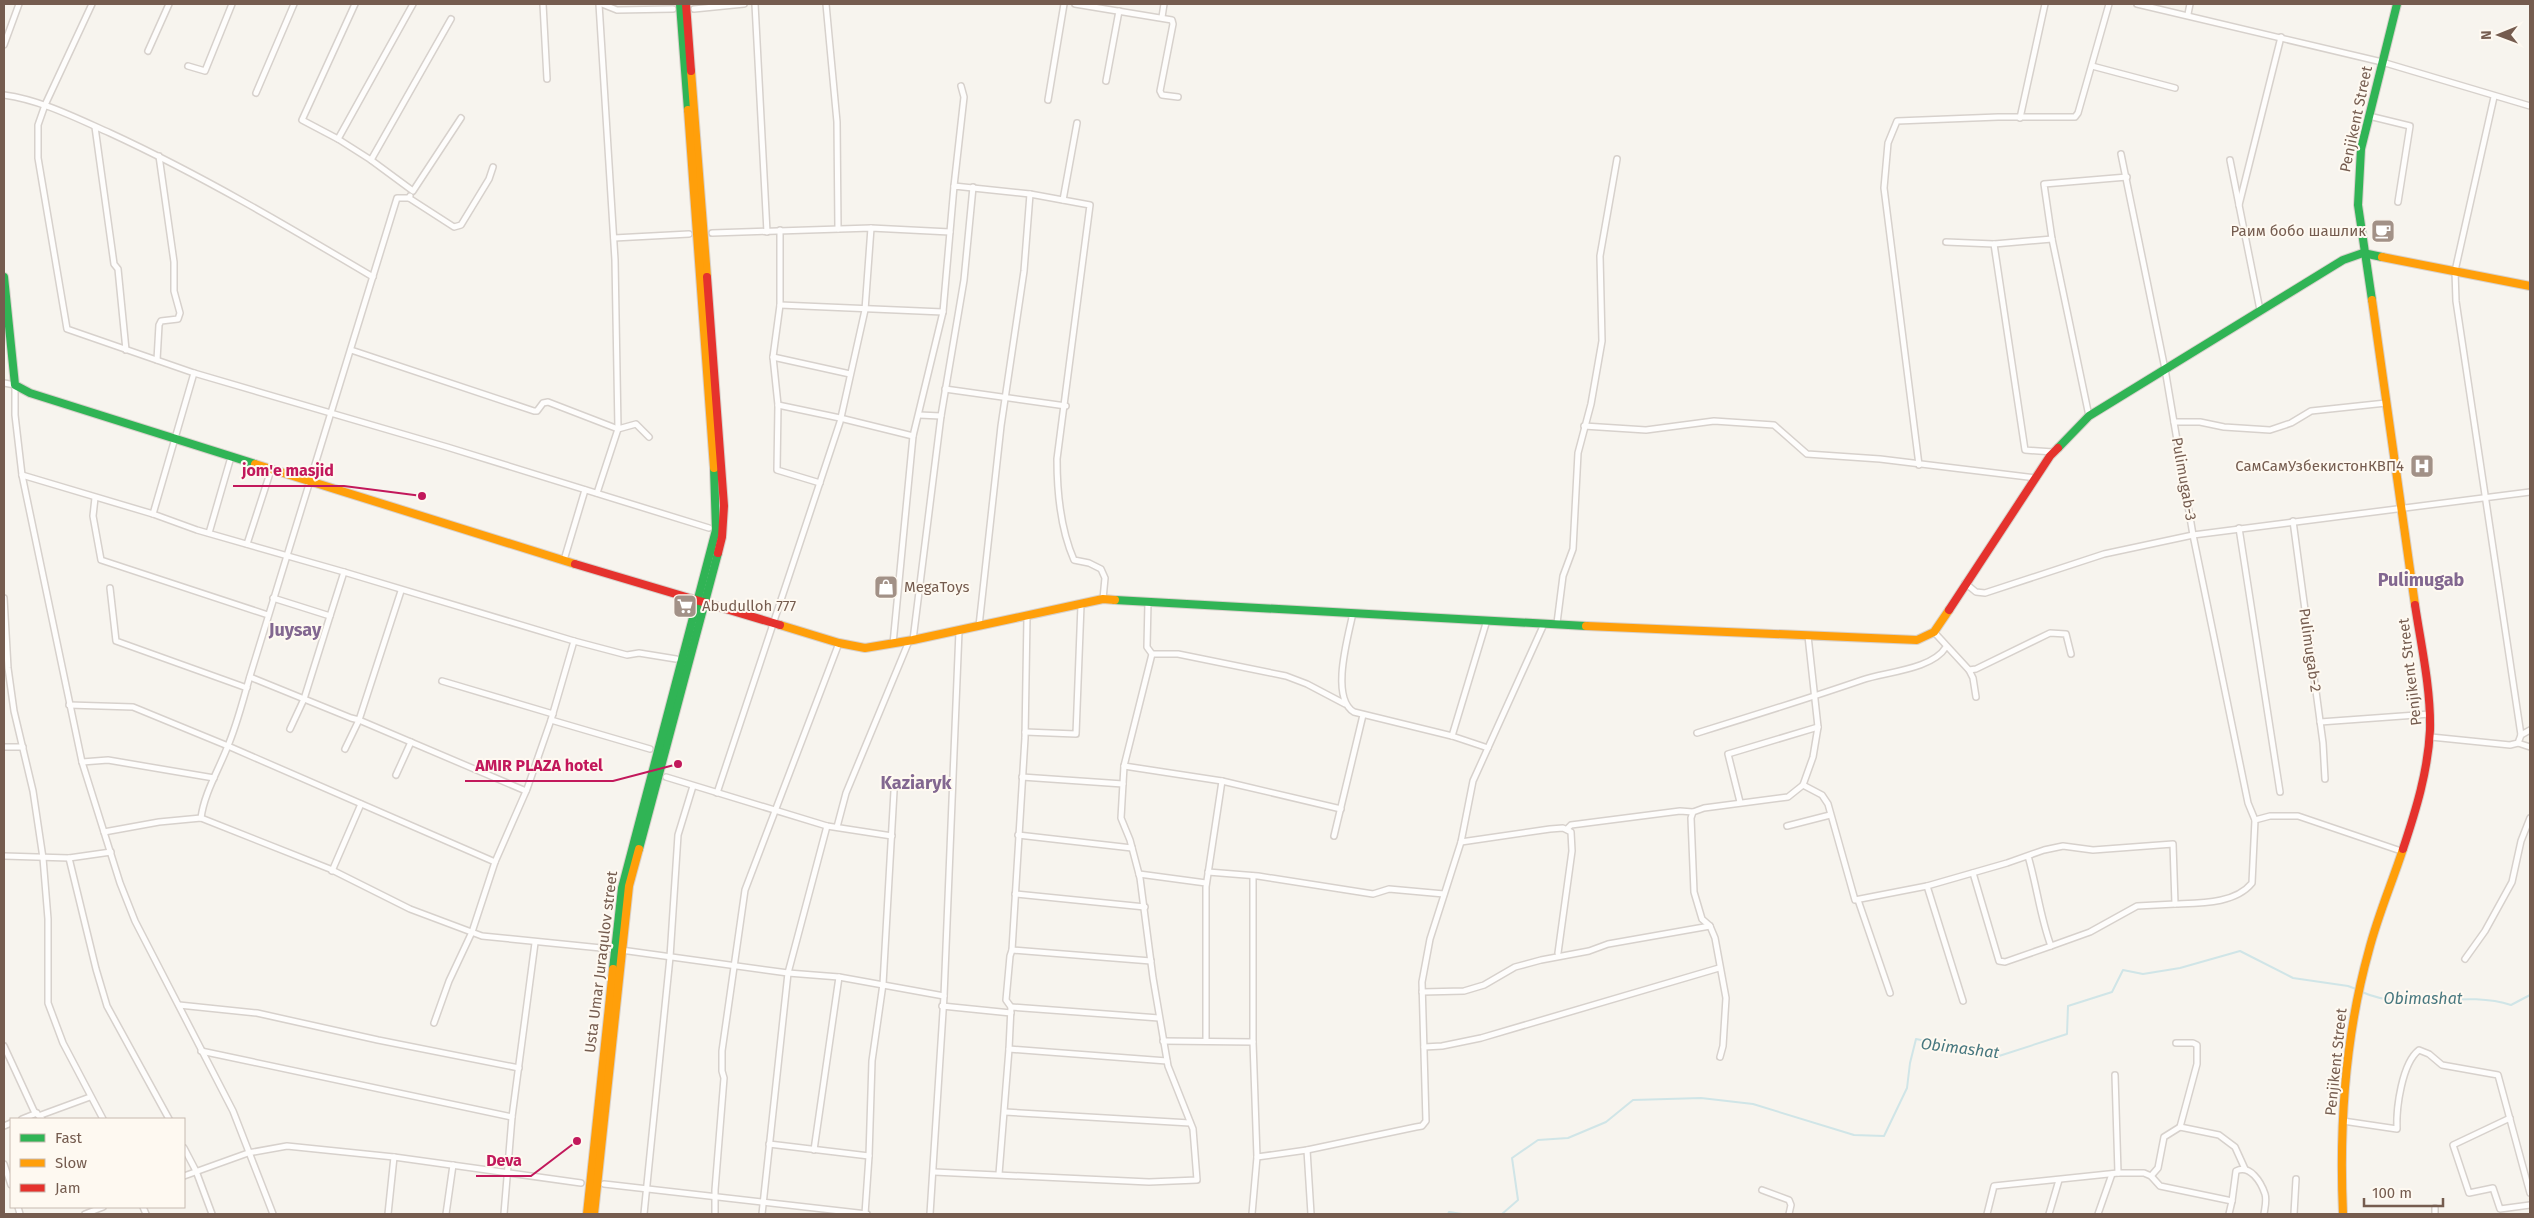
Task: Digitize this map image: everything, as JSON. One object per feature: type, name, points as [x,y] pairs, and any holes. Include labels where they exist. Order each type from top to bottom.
[{"type":"main road","points":[[686,4],[724,506],[722,537],[702,602]]},
{"type":"main road","name":"Penjikent Street","points":[[2343,1214],[2340,1164],[2354,1008],[2363,970],[2426,772],[2431,737],[2430,714],[2402,507],[2363,253],[2357,191],[2361,149],[2397,4]]},
{"type":"main road","points":[[676,6],[717,505],[716,530],[702,602]]},
{"type":"main road","points":[[4,277],[15,385],[30,393],[309,482],[564,560],[839,643],[865,648],[911,641],[1103,599],[1544,624],[1557,623],[1917,640],[1934,632],[2053,452],[2090,416],[2342,260],[2363,253],[2530,286]]},
{"type":"main road","name":"Usta Umar Juraqulov street","points":[[586,1214],[618,950],[629,886],[702,602]]},
{"type":"main road","name":"Usta Umar Juraqulov street","points":[[594,1214],[618,950]]},
{"type":"street","points":[[4,45],[19,4]]},
{"type":"street","points":[[92,4],[45,105],[38,125],[38,158],[67,329],[194,373],[709,528]]},
{"type":"street","points":[[148,51],[169,4]]},
{"type":"street","points":[[188,66],[205,71],[232,4]]},
{"type":"street","points":[[256,93],[294,4]]},
{"type":"street","points":[[355,4],[302,120],[338,139],[371,160],[413,191]]},
{"type":"street","points":[[338,139],[413,4]]},
{"type":"street","points":[[543,4],[546,79]]},
{"type":"street","points":[[597,493],[618,429],[614,238],[601,4],[617,10],[676,6]]},
{"type":"street","points":[[694,9],[744,4]]},
{"type":"street","points":[[755,4],[766,232]]},
{"type":"street","points":[[826,4],[837,122],[838,229]]},
{"type":"street","points":[[1048,100],[1064,4]]},
{"type":"street","points":[[1075,4],[1110,6],[1119,11],[1172,20],[1173,24],[1160,91],[1162,95],[1178,97]]},
{"type":"street","points":[[1162,17],[1164,4]]},
{"type":"street","points":[[2020,118],[2046,4]]},
{"type":"street","points":[[1919,465],[1884,188],[1888,143],[1897,121],[2075,117],[2078,113],[2110,4]]},
{"type":"street","points":[[2137,4],[2188,14],[2382,62],[2494,97],[2530,106]]},
{"type":"street","points":[[2188,14],[2190,4]]},
{"type":"street","points":[[1106,81],[1119,11]]},
{"type":"street","points":[[371,160],[451,19]]},
{"type":"street","points":[[2239,205],[2281,37]]},
{"type":"street","points":[[2092,66],[2175,88]]},
{"type":"street","points":[[893,644],[913,436],[943,312],[964,97],[961,86]]},
{"type":"street","points":[[4,95],[45,105],[159,156],[271,217],[373,277]]},
{"type":"street","points":[[2494,97],[2455,271],[2456,301],[2521,735],[2518,743]]},
{"type":"street","points":[[2369,116],[2410,126],[2398,202]]},
{"type":"street","points":[[409,198],[461,118]]},
{"type":"street","points":[[1063,200],[1077,123]]},
{"type":"street","points":[[95,126],[114,264],[118,269],[126,350]]},
{"type":"street","name":"Pulimugab-3","points":[[2121,154],[2165,370],[2193,534],[2248,803],[2255,820]]},
{"type":"street","points":[[157,360],[159,325],[161,321],[178,319],[180,313],[174,291],[174,262],[159,156]]},
{"type":"street","points":[[1557,623],[1563,576],[1573,549],[1578,454],[1584,426],[1592,404],[1602,341],[1600,256],[1617,159]]},
{"type":"street","points":[[2230,160],[2260,310]]},
{"type":"street","points":[[201,818],[214,778],[228,746],[250,677],[397,198],[409,198],[454,227],[461,225],[480,190],[489,179],[493,167]]},
{"type":"street","points":[[2090,416],[2052,239],[2044,184],[2127,177]]},
{"type":"street","points":[[954,186],[1030,194],[1090,204],[1066,406],[1057,459],[1057,493],[1068,546],[1074,560],[1089,563],[1101,569],[1105,578],[1103,599]]},
{"type":"street","points":[[837,827],[846,793],[911,641],[941,416],[964,280],[973,187]]},
{"type":"street","points":[[979,626],[988,534],[1024,271],[1030,194]]},
{"type":"street","points":[[712,233],[871,228],[950,232]]},
{"type":"street","points":[[717,793],[840,418],[865,310],[871,228]]},
{"type":"street","points":[[780,230],[780,305],[773,357],[778,405],[777,470],[820,483]]},
{"type":"street","points":[[614,238],[689,234]]},
{"type":"street","points":[[1946,242],[1994,244],[2052,239]]},
{"type":"street","points":[[1994,244],[2025,450],[2053,452]]},
{"type":"street","points":[[780,305],[943,312]]},
{"type":"street","points":[[350,350],[534,411],[537,411],[543,403],[548,402],[618,429],[636,424],[649,437]]},
{"type":"street","points":[[773,357],[850,374]]},
{"type":"street","points":[[153,514],[194,373]]},
{"type":"street","points":[[4,383],[15,385],[15,415],[22,475],[82,762],[110,852],[135,921],[233,1111],[273,1214]]},
{"type":"street","points":[[945,389],[1066,406]]},
{"type":"street","points":[[2174,422],[2200,422],[2224,428],[2270,430],[2291,423],[2311,411],[2386,403]]},
{"type":"street","points":[[778,405],[913,436]]},
{"type":"street","points":[[919,415],[941,416]]},
{"type":"street","points":[[1584,426],[1646,430],[1714,422],[1774,425],[1807,454],[1862,457],[2036,478]]},
{"type":"street","points":[[209,533],[231,457]]},
{"type":"street","points":[[247,544],[271,470]]},
{"type":"street","points":[[22,475],[401,591],[574,641],[627,655],[639,653],[676,659]]},
{"type":"street","points":[[564,560],[585,490]]},
{"type":"street","points":[[1965,583],[1976,592],[1985,592],[2104,554],[2193,534],[2293,520],[2530,492]]},
{"type":"street","points":[[95,498],[93,516],[101,560],[268,614]]},
{"type":"street","name":"Pulimugab-2","points":[[2293,520],[2320,722],[2325,779]]},
{"type":"street","points":[[2239,528],[2280,792]]},
{"type":"street","points":[[290,729],[304,700],[344,572]]},
{"type":"street","points":[[110,588],[116,641],[246,688]]},
{"type":"street","points":[[345,750],[359,720],[401,591]]},
{"type":"street","points":[[4,598],[6,668],[14,710],[34,791],[43,858],[48,919],[48,1003],[63,1043],[103,1118]]},
{"type":"street","points":[[273,598],[330,616]]},
{"type":"street","points":[[934,1172],[1194,1182],[1198,1176],[1190,1123],[1167,1061],[1159,1018],[1145,906],[1132,848],[1121,818],[1124,766],[1152,654],[1148,647],[1148,602]]},
{"type":"street","points":[[1025,732],[1076,734],[1080,605]]},
{"type":"street","points":[[1344,704],[1342,673],[1352,614]]},
{"type":"street","points":[[999,1174],[1011,1010],[1006,1000],[1012,950],[1025,732],[1027,617]]},
{"type":"street","points":[[1452,736],[1487,620]]},
{"type":"street","points":[[1256,1157],[1308,1150],[1422,1126],[1427,1114],[1422,992],[1426,957],[1461,842],[1473,781],[1544,624]]},
{"type":"street","points":[[930,1214],[944,996],[959,631]]},
{"type":"street","points":[[1934,632],[1969,670],[1973,678],[1976,697]]},
{"type":"street","points":[[1969,670],[2016,651],[2050,633],[2066,634],[2071,654]]},
{"type":"street","points":[[1461,842],[1550,829],[1567,829],[1572,825],[1680,811],[1693,812],[1704,808],[1740,802],[1788,797],[1803,785],[1813,757],[1818,727],[1808,636]]},
{"type":"street","points":[[434,1023],[449,981],[472,932],[496,862],[526,792],[553,714],[574,641]]},
{"type":"street","points":[[715,1214],[724,1078],[722,1051],[745,890],[839,643]]},
{"type":"street","points":[[1697,732],[1815,697],[1865,679],[1912,668],[1934,658],[1946,647]]},
{"type":"street","points":[[1152,654],[1178,654],[1286,676],[1307,684],[1344,704],[1354,712],[1452,736],[1488,748]]},
{"type":"street","points":[[250,677],[304,700],[359,720],[526,792]]},
{"type":"street","points":[[442,681],[553,714]]},
{"type":"street","points":[[69,705],[133,707],[496,862]]},
{"type":"street","points":[[2320,722],[2430,714]]},
{"type":"street","points":[[1334,836],[1363,715]]},
{"type":"street","points":[[551,720],[650,750]]},
{"type":"street","points":[[1740,802],[1728,754],[1818,727]]},
{"type":"street","points":[[2521,735],[2530,730]]},
{"type":"street","points":[[2431,737],[2510,745],[2518,743],[2530,747]]},
{"type":"street","points":[[396,775],[411,742]]},
{"type":"street","points":[[4,747],[23,747]]},
{"type":"street","points":[[82,762],[108,760],[214,778]]},
{"type":"street","points":[[1124,766],[1222,781],[1341,809]]},
{"type":"street","points":[[666,777],[827,826],[892,836]]},
{"type":"street","points":[[1022,777],[1123,784]]},
{"type":"street","points":[[1206,1040],[1206,883],[1222,781]]},
{"type":"street","points":[[1803,785],[1822,795],[1844,860],[1853,899],[1858,900],[1926,886],[2063,846],[2093,850],[2173,844],[2175,904]]},
{"type":"street","points":[[644,1214],[670,957],[678,835],[693,786]]},
{"type":"street","points":[[604,1184],[715,1196],[815,1211],[866,1214],[872,1062],[883,984],[894,790]]},
{"type":"street","points":[[332,871],[361,804]]},
{"type":"street","points":[[1693,812],[1691,818],[1694,892],[1702,919],[1710,926],[1718,953],[1719,968],[1726,998],[1723,1046],[1720,1058]]},
{"type":"street","points":[[1787,826],[1830,815]]},
{"type":"street","points":[[1973,873],[1999,961],[2005,962],[2090,932],[2137,906],[2216,901],[2246,890],[2252,882],[2255,820],[2270,816],[2298,816],[2401,851]]},
{"type":"street","points":[[104,832],[160,822],[201,818],[332,871],[410,909],[482,936],[735,964],[788,973],[839,977],[944,996]]},
{"type":"street","points":[[2465,959],[2486,931],[2512,882],[2521,841],[2530,818]]},
{"type":"street","points":[[762,1214],[788,973],[827,826]]},
{"type":"street","points":[[1558,953],[1573,840],[1571,832],[1567,829]]},
{"type":"street","points":[[1018,835],[1132,848]]},
{"type":"street","points":[[4,856],[69,858],[110,852]]},
{"type":"street","points":[[2028,856],[2036,881],[2045,931],[2051,946]]},
{"type":"street","points":[[69,858],[107,1006],[168,1118]]},
{"type":"street","points":[[1208,872],[1253,876],[1373,894],[1388,889],[1444,894]]},
{"type":"street","points":[[1138,874],[1206,883]]},
{"type":"street","points":[[1252,1214],[1256,1157],[1253,1042],[1253,876]]},
{"type":"street","points":[[1926,886],[1963,1001]]},
{"type":"street","points":[[1015,894],[1145,906]]},
{"type":"street","points":[[1858,900],[1890,993]]},
{"type":"street","points":[[1422,992],[1464,991],[1484,985],[1515,967],[1541,960],[1588,951],[1608,944],[1710,926]]},
{"type":"street","points":[[504,1214],[512,1117],[535,943]]},
{"type":"street","points":[[1012,950],[1151,961]]},
{"type":"street","points":[[1424,1047],[1442,1046],[1481,1038],[1719,968]]},
{"type":"street","points":[[814,1150],[839,977]]},
{"type":"street","points":[[179,1004],[257,1013],[378,1040],[519,1068]]},
{"type":"street","points":[[942,1006],[1159,1018]]},
{"type":"street","points":[[1163,1041],[1253,1042]]},
{"type":"street","points":[[2151,1176],[2158,1168],[2164,1137],[2180,1127],[2197,1064],[2198,1052],[2196,1043],[2176,1043]]},
{"type":"street","points":[[4,1046],[34,1112],[40,1116],[90,1097]]},
{"type":"street","points":[[1009,1049],[1167,1061]]},
{"type":"street","points":[[201,1050],[512,1117]]},
{"type":"street","points":[[2343,1121],[2397,1129],[2400,1090],[2412,1056],[2419,1050],[2429,1054],[2442,1065],[2498,1076],[2530,1193]]},
{"type":"street","points":[[2098,1214],[2115,1173],[2114,1075]]},
{"type":"street","points":[[1005,1112],[1190,1123]]},
{"type":"street","points":[[2510,1118],[2453,1145],[2469,1193],[2493,1188],[2500,1209],[2530,1205]]},
{"type":"street","points":[[2180,1127],[2219,1135],[2235,1148],[2245,1169],[2253,1173],[2265,1193],[2264,1214]]},
{"type":"street","points":[[769,1144],[869,1156]]},
{"type":"street","points":[[185,1176],[248,1153],[287,1146],[315,1147],[508,1171],[581,1183]]},
{"type":"street","points":[[185,1150],[196,1171],[212,1214]]},
{"type":"street","points":[[1308,1150],[1311,1214]]},
{"type":"street","points":[[388,1214],[394,1157]]},
{"type":"street","points":[[4,1164],[10,1183]]},
{"type":"street","points":[[446,1214],[453,1165]]},
{"type":"street","points":[[2230,1214],[2236,1171],[2245,1169]]},
{"type":"street","points":[[1987,1214],[1994,1186],[2115,1173],[2144,1173],[2151,1176],[2160,1186],[2232,1201]]},
{"type":"street","points":[[2294,1214],[2296,1179]]},
{"type":"street","points":[[2049,1214],[2059,1180]]},
{"type":"street","points":[[1762,1190],[1790,1200],[1789,1214]]},
{"type":"street","points":[[87,1214],[101,1208]]},
{"type":"street","points":[[2435,1214],[2436,1208]]},
{"type":"waterway","name":"Obimashat","points":[[1502,1214],[1518,1200],[1512,1158],[1538,1140],[1568,1138],[1606,1122],[1633,1100],[1701,1098],[1753,1104],[1854,1135],[1884,1136],[1907,1088],[1910,1063],[1916,1039],[1999,1056],[2067,1034],[2068,1006],[2112,992],[2123,970],[2143,974],[2180,968],[2240,951],[2293,978],[2348,986],[2356,989]]},
{"type":"waterway","name":"Obimashat","points":[[2362,992],[2398,1001],[2474,999],[2511,1005],[2530,995]]},
{"type":"waterway","name":"Obimashat","points":[[1448,1214],[1449,1212],[1462,1214]]},
{"type":"traffic: fast","points":[[680,4],[688,110]]},
{"type":"traffic: fast","points":[[2372,300],[2358,205],[2361,149],[2397,4]]},
{"type":"traffic: fast","points":[[2058,448],[2089,416],[2343,260],[2363,253],[2382,257]]},
{"type":"traffic: fast","points":[[4,277],[15,385],[30,393],[255,464]]},
{"type":"traffic: fast","points":[[613,969],[622,888],[716,530],[714,468]]},
{"type":"traffic: fast","points":[[639,849],[718,553]]},
{"type":"traffic: fast","points":[[1115,600],[1586,626]]},
{"type":"traffic: slow","points":[[691,71],[707,277]]},
{"type":"traffic: slow","points":[[688,110],[714,468]]},
{"type":"traffic: slow","points":[[2382,257],[2530,286]]},
{"type":"traffic: slow","points":[[2372,300],[2415,605]]},
{"type":"traffic: slow","points":[[255,464],[575,564]]},
{"type":"traffic: slow","points":[[780,625],[839,643],[865,648],[913,640],[1103,599],[1115,600]]},
{"type":"traffic: slow","points":[[1586,626],[1917,640],[1934,632],[1949,610]]},
{"type":"traffic: slow","points":[[594,1214],[629,886],[639,849]]},
{"type":"traffic: slow","points":[[2343,1214],[2343,1114],[2354,1015],[2373,937],[2403,849]]},
{"type":"traffic: slow","points":[[587,1214],[613,969]]},
{"type":"traffic: jam","points":[[686,4],[691,71]]},
{"type":"traffic: jam","points":[[707,277],[724,506],[722,537],[718,553]]},
{"type":"traffic: jam","points":[[1949,610],[2050,456],[2058,448]]},
{"type":"traffic: jam","points":[[575,564],[780,625]]},
{"type":"traffic: jam","points":[[2403,849],[2424,775],[2430,730],[2427,683],[2415,605]]},
{"type":"place","name":"Раим бобо шашлик","points":[[2383,231]]},
{"type":"place","name":"СамСамУзбекистонКВП4","points":[[2422,466]]},
{"type":"place","name":"jom'e masjid","points":[[422,496]]},
{"type":"place","name":"MegaToys","points":[[886,587]]},
{"type":"place","name":"Abudulloh 777","points":[[685,606]]},
{"type":"place","name":"AMIR PLAZA hotel","points":[[678,764]]},
{"type":"place","name":"Deva","points":[[577,1141]]},
{"type":"district","name":"Pulimugab","points":[[2421,580]]},
{"type":"district","name":"Juysay","points":[[295,630]]},
{"type":"district","name":"Kaziaryk","points":[[916,783]]}]
